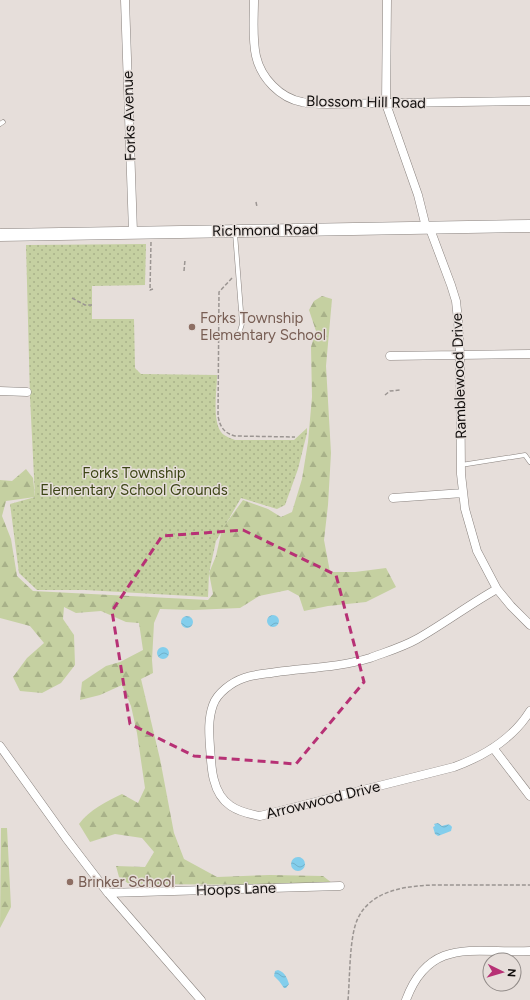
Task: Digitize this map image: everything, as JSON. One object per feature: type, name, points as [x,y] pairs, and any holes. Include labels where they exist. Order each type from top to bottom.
[{"type":"street","name":"Forks Avenue","points":[[125,0],[134,232]]},
{"type":"street","name":"Blossom Hill Road","points":[[254,0],[256,56],[262,71],[269,82],[276,89],[292,99],[301,102],[327,104],[530,101]]},
{"type":"street","name":"Ramblewood Drive","points":[[387,0],[386,104],[418,195],[426,227],[430,229],[456,301],[460,355],[461,465],[465,509],[477,551],[497,589],[530,624]]},
{"type":"street","name":"Richmond Road","points":[[0,235],[530,226]]},
{"type":"street","points":[[390,356],[530,354]]},
{"type":"street","points":[[0,391],[27,392]]},
{"type":"street","points":[[392,498],[463,493]]},
{"type":"street","name":"Arrowwood Drive","points":[[497,589],[472,603],[416,640],[367,658],[335,665],[244,678],[226,689],[216,698],[209,722],[215,787],[220,797],[229,805],[244,813],[260,816],[454,767],[468,762],[494,749],[506,739],[524,720],[530,711]]},
{"type":"street","points":[[0,746],[66,838],[108,893],[202,1000]]},
{"type":"street","points":[[494,749],[530,796]]},
{"type":"street","name":"Hoops Lane","points":[[108,893],[340,886]]},
{"type":"street","points":[[406,1000],[415,981],[426,967],[448,954],[474,950],[530,951]]},
{"type":"lane","points":[[235,230],[242,324],[238,337]]},
{"type":"lane","points":[[461,465],[525,455],[530,462]]},
{"type":"path","points":[[256,202],[256,207]]},
{"type":"path","points":[[151,232],[150,290],[153,289]]},
{"type":"path","points":[[184,260],[184,271]]},
{"type":"path","points":[[232,274],[232,279],[219,292],[218,416],[221,427],[228,434],[235,436],[295,437]]},
{"type":"path","points":[[72,298],[85,305],[92,305]]},
{"type":"path","points":[[385,395],[390,391],[400,390]]},
{"type":"path","points":[[348,1000],[353,933],[357,919],[364,908],[373,899],[395,890],[427,885],[530,885]]},
{"type":"highlighted area","points":[[243,530],[336,575],[364,682],[296,764],[194,756],[130,724],[112,611],[162,536]]},
{"type":"green space","name":"Forks Township Elementary School Grounds","points":[[146,244],[145,285],[92,286],[92,319],[134,319],[135,368],[141,374],[217,375],[217,420],[221,432],[227,437],[235,440],[294,440],[307,428],[298,469],[285,505],[277,509],[241,498],[216,541],[209,573],[208,597],[85,590],[37,590],[19,573],[10,504],[35,497],[30,397],[26,245]]},
{"type":"green space","points":[[322,296],[332,299],[326,366],[331,453],[324,540],[330,572],[355,572],[386,568],[396,587],[366,602],[328,606],[304,611],[299,596],[288,590],[259,596],[240,608],[193,610],[160,609],[154,623],[152,660],[153,673],[141,679],[160,759],[174,833],[184,859],[217,877],[270,875],[323,876],[332,883],[275,885],[129,884],[119,877],[116,866],[145,867],[154,852],[142,838],[115,834],[90,842],[79,824],[93,810],[122,794],[138,803],[145,788],[137,733],[131,706],[122,685],[100,695],[80,700],[82,682],[106,666],[120,662],[143,650],[139,623],[126,622],[101,611],[76,613],[64,607],[63,619],[74,635],[75,665],[61,683],[42,693],[20,691],[13,677],[27,658],[44,643],[30,626],[0,618],[0,480],[12,481],[26,469],[33,478],[35,497],[6,501],[2,516],[11,539],[17,576],[33,591],[208,600],[213,594],[209,573],[216,556],[222,529],[243,500],[268,509],[281,517],[292,512],[302,479],[308,442],[312,397],[311,347],[316,331],[309,310],[314,301]]},
{"type":"green space","points":[[1,828],[7,828],[11,907],[0,928]]},
{"type":"water","points":[[271,615],[275,615],[279,621],[275,627],[271,627],[267,623],[267,619]]},
{"type":"water","points":[[185,616],[189,616],[193,622],[189,628],[185,628],[181,624],[181,620]]},
{"type":"water","points":[[163,647],[167,649],[169,653],[167,657],[163,659],[159,657],[157,653],[159,649]]},
{"type":"water","points":[[438,823],[442,826],[450,825],[452,827],[451,831],[438,836],[435,834],[433,827],[435,826],[434,824]]},
{"type":"water","points":[[298,857],[303,859],[305,864],[303,869],[298,871],[293,869],[291,864],[293,859]]},
{"type":"water","points":[[278,970],[284,974],[289,984],[286,988],[284,988],[274,976],[275,971]]},
{"type":"place","name":"Forks Township Elementary School","points":[[192,327]]},
{"type":"place","name":"Brinker School","points":[[70,882]]}]
